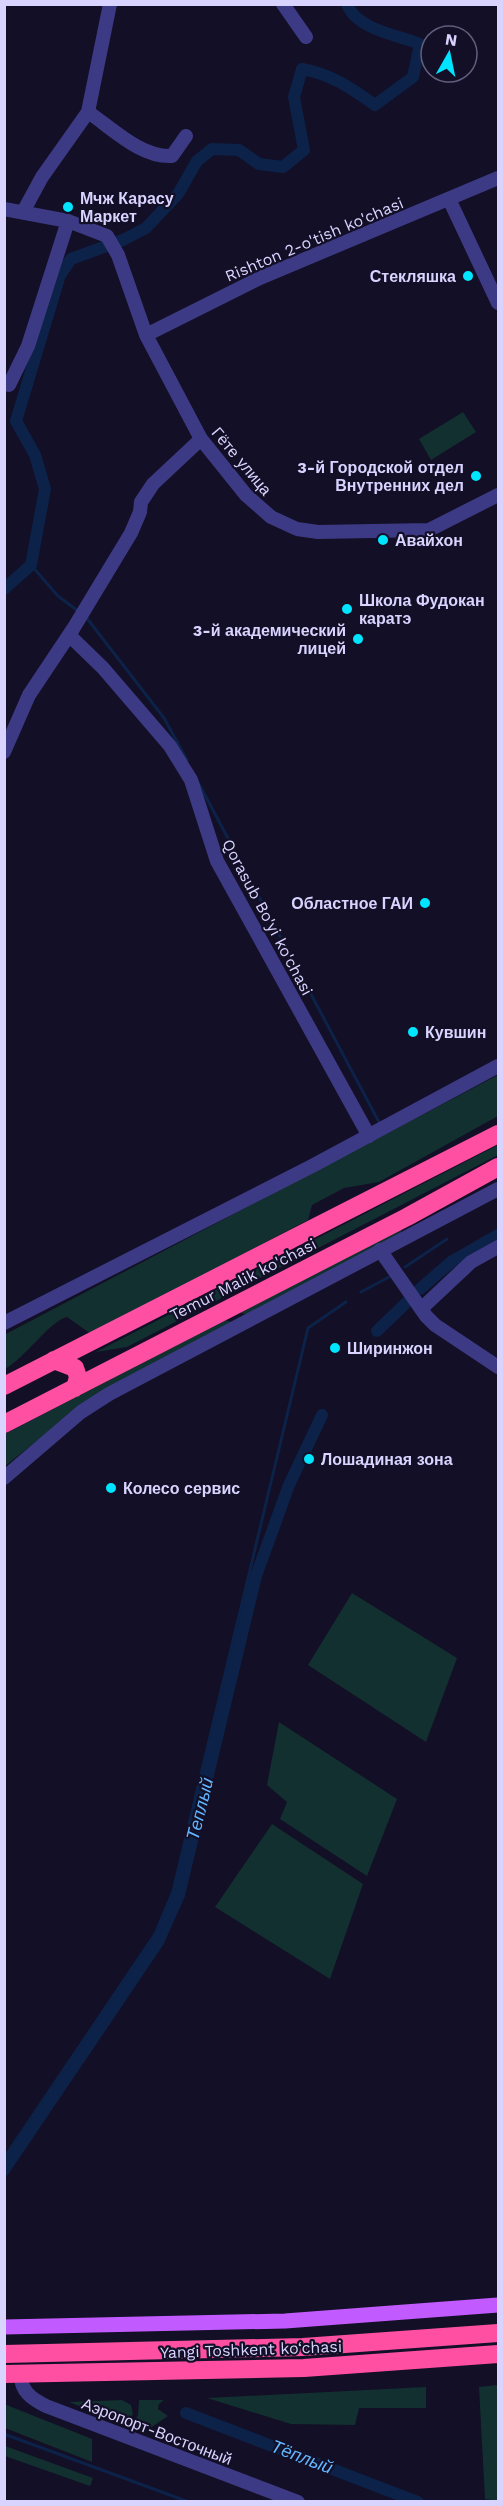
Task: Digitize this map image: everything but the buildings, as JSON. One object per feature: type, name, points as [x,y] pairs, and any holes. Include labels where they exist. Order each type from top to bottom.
[{"type":"highway","name":"Temur Malik ko'chasi","points":[[4,1386],[498,1134]]},
{"type":"highway","name":"Temur Malik ko'chasi","points":[[4,1424],[415,1213],[498,1167]]},
{"type":"highway","points":[[54,1360],[75,1368],[78,1377],[75,1388]]},
{"type":"highway","name":"Yangi Toshkent ko‘chasi","points":[[4,2354],[303,2347],[498,2333]]},
{"type":"highway","name":"Yangi Toshkent ko‘chasi","points":[[13,2374],[304,2368],[498,2354]]},
{"type":"main road","points":[[4,2327],[285,2321],[498,2305]]},
{"type":"street","points":[[23,212],[42,177],[88,112],[110,4]]},
{"type":"street","points":[[283,4],[306,37]]},
{"type":"street","points":[[88,112],[142,149],[163,156],[172,156],[186,136]]},
{"type":"street","name":"Rishton 2-o'tish ko'chasi","points":[[146,335],[260,278],[498,178]]},
{"type":"street","points":[[449,199],[498,303]]},
{"type":"street","name":"Гёте улица","points":[[4,209],[68,221],[107,236],[118,255],[146,335],[201,439],[246,495],[263,512],[288,525],[307,531],[429,530],[498,495]]},
{"type":"street","points":[[9,385],[28,346],[68,221]]},
{"type":"street","points":[[4,752],[29,695],[78,621],[131,533],[140,512],[141,502],[153,484],[201,439]]},
{"type":"street","name":"Qorasub Bo'yi ko'chasi","points":[[69,635],[103,668],[170,746],[191,780],[217,861],[369,1136]]},
{"type":"street","points":[[4,1323],[369,1136],[498,1066]]},
{"type":"street","points":[[4,1478],[81,1413],[109,1394],[498,1189]]},
{"type":"street","points":[[407,1236],[415,1213]]},
{"type":"street","points":[[421,1309],[471,1262],[498,1247]]},
{"type":"street","points":[[380,1250],[421,1309],[435,1325],[498,1367]]},
{"type":"street","points":[[218,1314],[248,1320]]},
{"type":"street","name":"Аэропорт-Восточный","points":[[13,2374],[24,2390],[46,2406],[298,2502]]},
{"type":"green space","points":[[463,412],[476,432],[431,460],[419,439]]},
{"type":"green space","points":[[498,1075],[498,1116],[379,1182],[344,1188],[312,1205],[308,1220],[91,1334],[67,1317],[60,1320],[5,1369],[4,1335]]},
{"type":"green space","points":[[498,1145],[498,1155],[127,1347],[96,1352]]},
{"type":"green space","points":[[403,1227],[399,1237],[251,1315],[240,1313]]},
{"type":"green space","points":[[225,1320],[235,1323],[98,1393],[5,1466],[5,1434]]},
{"type":"green space","points":[[352,1593],[457,1658],[426,1742],[308,1665]]},
{"type":"green space","points":[[279,1722],[397,1799],[367,1876],[280,1819],[287,1802],[267,1785]]},
{"type":"green space","points":[[272,1824],[363,1884],[330,1979],[215,1907]]},
{"type":"green space","points":[[498,2385],[498,2501],[485,2499],[479,2387]]},
{"type":"green space","points":[[426,2387],[426,2408],[359,2408],[355,2425],[291,2424],[207,2398]]},
{"type":"green space","points":[[122,2400],[131,2405],[133,2414],[127,2422],[121,2423],[69,2402]]},
{"type":"green space","points":[[139,2400],[164,2400],[159,2404],[158,2409],[168,2416],[146,2431],[135,2430],[132,2426],[138,2415]]},
{"type":"green space","points":[[4,2404],[92,2439],[92,2462],[5,2428]]},
{"type":"green space","points":[[5,2446],[93,2478],[90,2486],[5,2456]]},
{"type":"waterway","points":[[4,589],[31,565],[45,489],[35,455],[16,421],[60,275],[71,259],[123,240],[146,228],[178,194],[197,161],[212,149],[239,150],[259,164],[283,167],[304,150],[294,97],[302,69],[332,78],[375,105],[413,77],[420,44],[368,25],[359,20],[347,4]]},
{"type":"waterway","points":[[31,565],[58,596],[78,611]]},
{"type":"waterway","points":[[86,617],[164,718],[187,760]]},
{"type":"waterway","points":[[198,782],[379,1122]]},
{"type":"waterway","name":"Теплый","points":[[420,1289],[451,1262],[498,1235]]},
{"type":"waterway","points":[[405,1267],[447,1239]]},
{"type":"waterway","points":[[361,1292],[391,1276]]},
{"type":"waterway","points":[[4,2158],[155,1934],[173,1891],[308,1328],[346,1302]]},
{"type":"waterway","name":"Теплый","points":[[377,1331],[407,1302]]},
{"type":"waterway","name":"Теплый","points":[[4,2170],[158,1942],[179,1895],[256,1576],[289,1485],[322,1415]]},
{"type":"waterway","name":"Тёплый","points":[[186,2413],[418,2502]]},
{"type":"waterway","points":[[4,2434],[189,2502]]},
{"type":"place","name":"Мчж Карасу Маркет","points":[[68,207]]},
{"type":"place","name":"Стекляшка","points":[[468,276]]},
{"type":"place","name":"3-й Городской отдел Внутренних дел","points":[[476,476]]},
{"type":"place","name":"Авайхон","points":[[383,540]]},
{"type":"place","name":"Школа Фудокан каратэ","points":[[347,609]]},
{"type":"place","name":"3-й академический лицей","points":[[358,639]]},
{"type":"place","name":"Областное ГАИ","points":[[425,903]]},
{"type":"place","name":"Кувшин","points":[[413,1032]]},
{"type":"place","name":"Ширинжон","points":[[335,1348]]},
{"type":"place","name":"Лошадиная зона","points":[[309,1459]]},
{"type":"place","name":"Колесо сервис","points":[[111,1488]]}]
